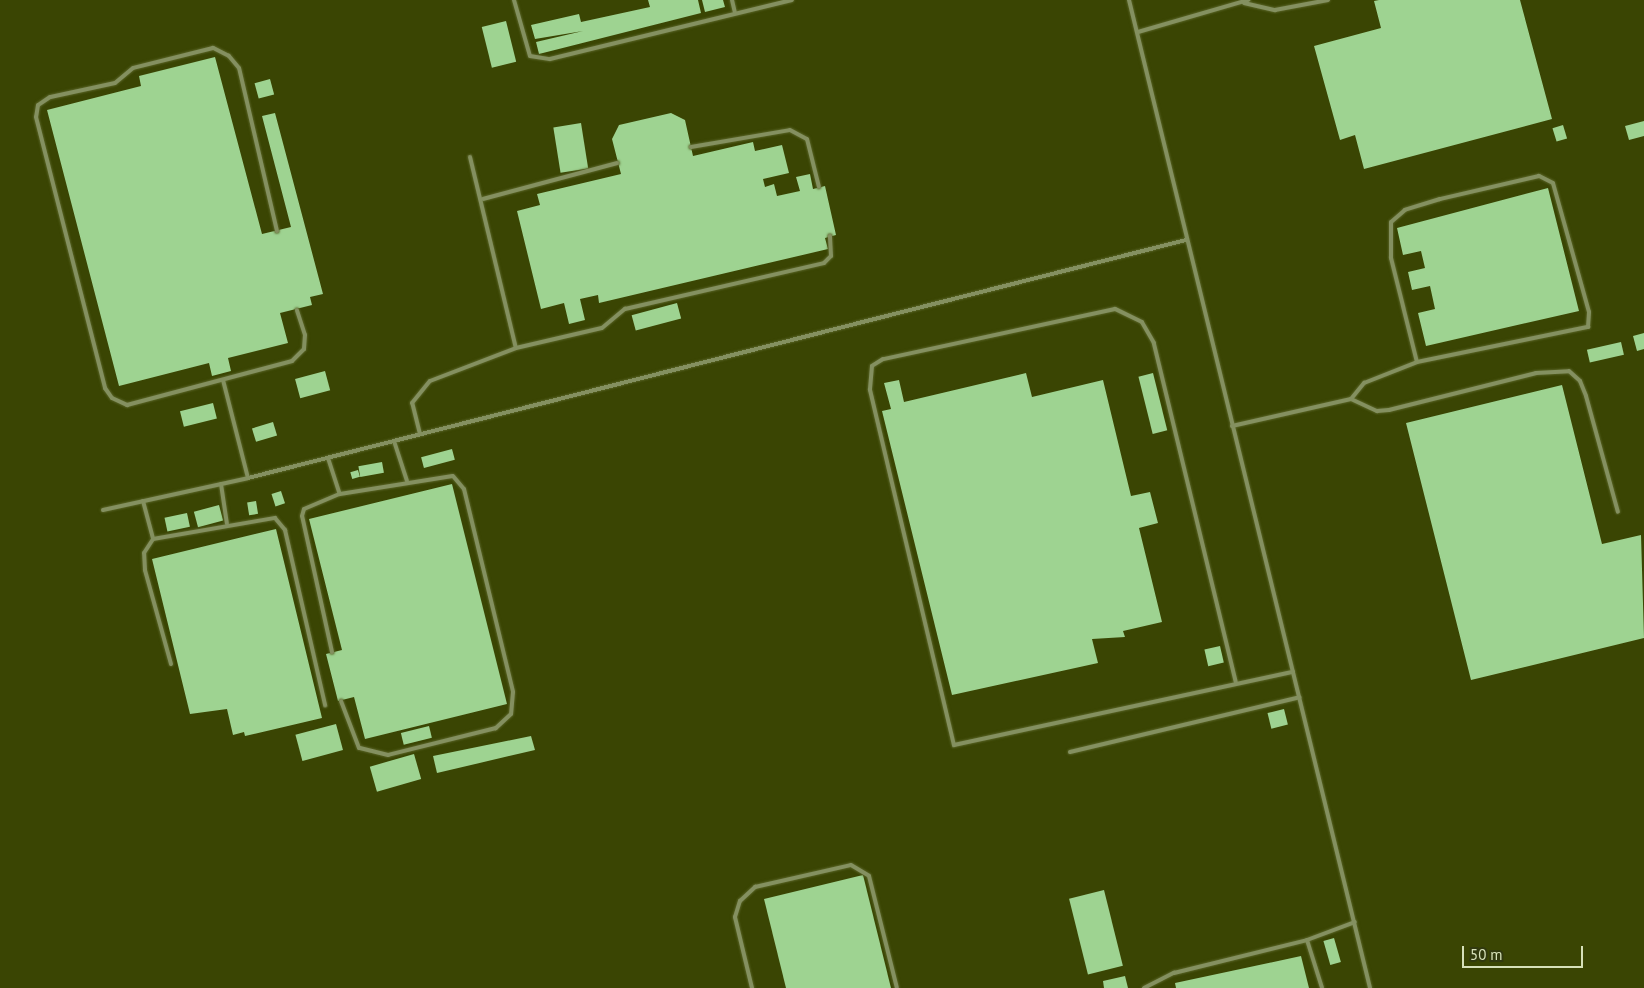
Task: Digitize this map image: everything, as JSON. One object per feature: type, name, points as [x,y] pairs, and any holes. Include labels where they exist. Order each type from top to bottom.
[{"type":"lane","points":[[514,0],[530,56],[536,59],[550,59],[792,0]]},
{"type":"lane","points":[[732,0],[735,13]]},
{"type":"lane","points":[[1130,0],[1186,240],[1294,672],[1370,988]]},
{"type":"lane","points":[[1138,32],[1246,2],[1276,10],[1328,0]]},
{"type":"lane","points":[[277,231],[239,68],[221,52],[213,48],[134,68],[115,82],[50,97],[38,105],[36,117],[109,393],[127,405],[292,361],[304,349],[305,335],[297,310]]},
{"type":"lane","points":[[691,147],[790,130],[807,139],[819,187]]},
{"type":"lane","points":[[470,157],[483,199],[516,348]]},
{"type":"lane","points":[[483,199],[617,164]]},
{"type":"lane","points":[[1351,399],[1364,383],[1417,362],[1588,326],[1590,312],[1553,183],[1539,176],[1440,199],[1405,210],[1391,222],[1389,250],[1417,362]]},
{"type":"lane","points":[[420,434],[412,403],[430,381],[516,348],[602,328],[624,309],[824,263],[831,256],[830,236]]},
{"type":"lane","points":[[103,510],[248,478],[1186,240]]},
{"type":"lane","points":[[1236,683],[1154,343],[1142,322],[1115,310],[883,359],[872,366],[870,390],[954,745],[1294,672]]},
{"type":"lane","points":[[1232,426],[1351,399],[1377,411],[1389,410],[1536,373],[1569,372],[1580,381],[1586,396],[1618,512]]},
{"type":"lane","points":[[223,380],[248,478]]},
{"type":"lane","points":[[394,441],[407,481]]},
{"type":"lane","points":[[328,458],[340,494]]},
{"type":"lane","points":[[332,652],[302,516],[309,504],[340,494],[444,474],[453,476],[464,489],[514,705],[511,714],[496,728],[388,755],[360,748],[342,701]]},
{"type":"lane","points":[[221,484],[227,524]]},
{"type":"lane","points":[[143,501],[153,539]]},
{"type":"lane","points":[[171,664],[145,570],[144,553],[153,539],[264,516],[281,522],[325,705]]},
{"type":"lane","points":[[1070,752],[1300,697]]},
{"type":"lane","points":[[752,988],[735,917],[740,901],[755,887],[851,865],[869,876],[897,988]]},
{"type":"lane","points":[[1144,988],[1174,973],[1307,940],[1355,922]]},
{"type":"lane","points":[[1307,940],[1322,988]]},
{"type":"building","points":[[648,0],[698,0],[701,13],[539,54],[536,42],[583,31],[535,39],[531,25],[579,14],[581,22],[650,7]]},
{"type":"building","points":[[702,0],[723,0],[725,7],[705,12]]},
{"type":"building","points":[[1520,0],[1552,119],[1364,169],[1355,135],[1340,140],[1314,46],[1381,28],[1374,1]]},
{"type":"building","points":[[506,21],[516,62],[492,68],[482,27]]},
{"type":"building","points":[[215,57],[262,234],[291,227],[262,116],[275,113],[323,294],[310,297],[312,305],[280,313],[288,343],[228,358],[231,371],[212,376],[209,363],[119,386],[47,110],[141,86],[139,76]]},
{"type":"building","points":[[270,79],[274,94],[259,99],[255,83]]},
{"type":"building","points":[[671,113],[685,120],[693,156],[753,142],[755,151],[782,145],[789,173],[763,179],[765,187],[774,184],[777,196],[800,191],[796,177],[810,174],[813,189],[825,186],[836,235],[825,238],[828,249],[599,303],[598,295],[580,299],[585,320],[569,324],[564,303],[541,309],[517,211],[540,205],[537,194],[621,174],[612,139],[619,125]]},
{"type":"building","points":[[1644,121],[1644,136],[1629,140],[1625,126]]},
{"type":"building","points":[[581,123],[588,168],[561,173],[553,127]]},
{"type":"building","points":[[1563,125],[1567,138],[1557,142],[1552,128]]},
{"type":"building","points":[[1548,188],[1579,311],[1426,346],[1418,313],[1435,309],[1430,286],[1412,290],[1408,272],[1425,268],[1421,251],[1403,255],[1397,228]]},
{"type":"building","points":[[677,303],[681,318],[636,331],[632,315]]},
{"type":"building","points":[[1644,333],[1644,349],[1637,351],[1633,336]]},
{"type":"building","points":[[1621,342],[1624,355],[1590,363],[1587,350]]},
{"type":"building","points":[[325,371],[330,390],[300,398],[295,379]]},
{"type":"building","points":[[1026,373],[1032,397],[1103,380],[1131,496],[1150,492],[1158,523],[1139,528],[1162,622],[1123,631],[1125,637],[1092,639],[1098,663],[952,695],[882,411],[891,409],[884,383],[899,380],[904,402]]},
{"type":"building","points":[[1153,373],[1167,430],[1153,434],[1138,377]]},
{"type":"building","points":[[1562,385],[1602,544],[1641,535],[1644,638],[1471,680],[1406,423]]},
{"type":"building","points":[[213,403],[217,419],[184,427],[180,411]]},
{"type":"building","points":[[273,422],[277,435],[256,442],[252,428]]},
{"type":"building","points":[[452,449],[455,460],[424,468],[421,457]]},
{"type":"building","points":[[382,462],[384,473],[360,477],[358,466]]},
{"type":"building","points":[[358,470],[360,477],[352,479],[350,472]]},
{"type":"building","points":[[452,484],[507,704],[365,739],[354,697],[338,701],[326,654],[342,650],[309,519]]},
{"type":"building","points":[[281,491],[285,503],[276,506],[271,494]]},
{"type":"building","points":[[256,501],[258,514],[249,515],[247,502]]},
{"type":"building","points":[[219,505],[223,520],[198,527],[194,512]]},
{"type":"building","points":[[187,513],[190,527],[167,531],[165,518]]},
{"type":"building","points":[[276,529],[322,718],[245,736],[244,732],[233,735],[227,709],[190,714],[152,559]]},
{"type":"building","points":[[1220,646],[1224,663],[1208,666],[1204,650]]},
{"type":"building","points":[[1284,709],[1288,725],[1271,729],[1268,713]]},
{"type":"building","points":[[336,724],[343,750],[302,761],[295,735]]},
{"type":"building","points":[[429,726],[432,738],[404,745],[401,733]]},
{"type":"building","points":[[531,736],[535,750],[437,773],[433,756]]},
{"type":"building","points":[[414,754],[421,779],[377,792],[370,767]]},
{"type":"building","points":[[863,875],[891,988],[786,988],[764,899]]},
{"type":"building","points":[[1104,890],[1123,966],[1088,974],[1069,899]]},
{"type":"building","points":[[1334,938],[1341,962],[1330,965],[1323,941]]},
{"type":"building","points":[[1301,956],[1309,988],[1176,988],[1175,983]]},
{"type":"building","points":[[1125,976],[1128,988],[1104,988],[1103,981]]}]
